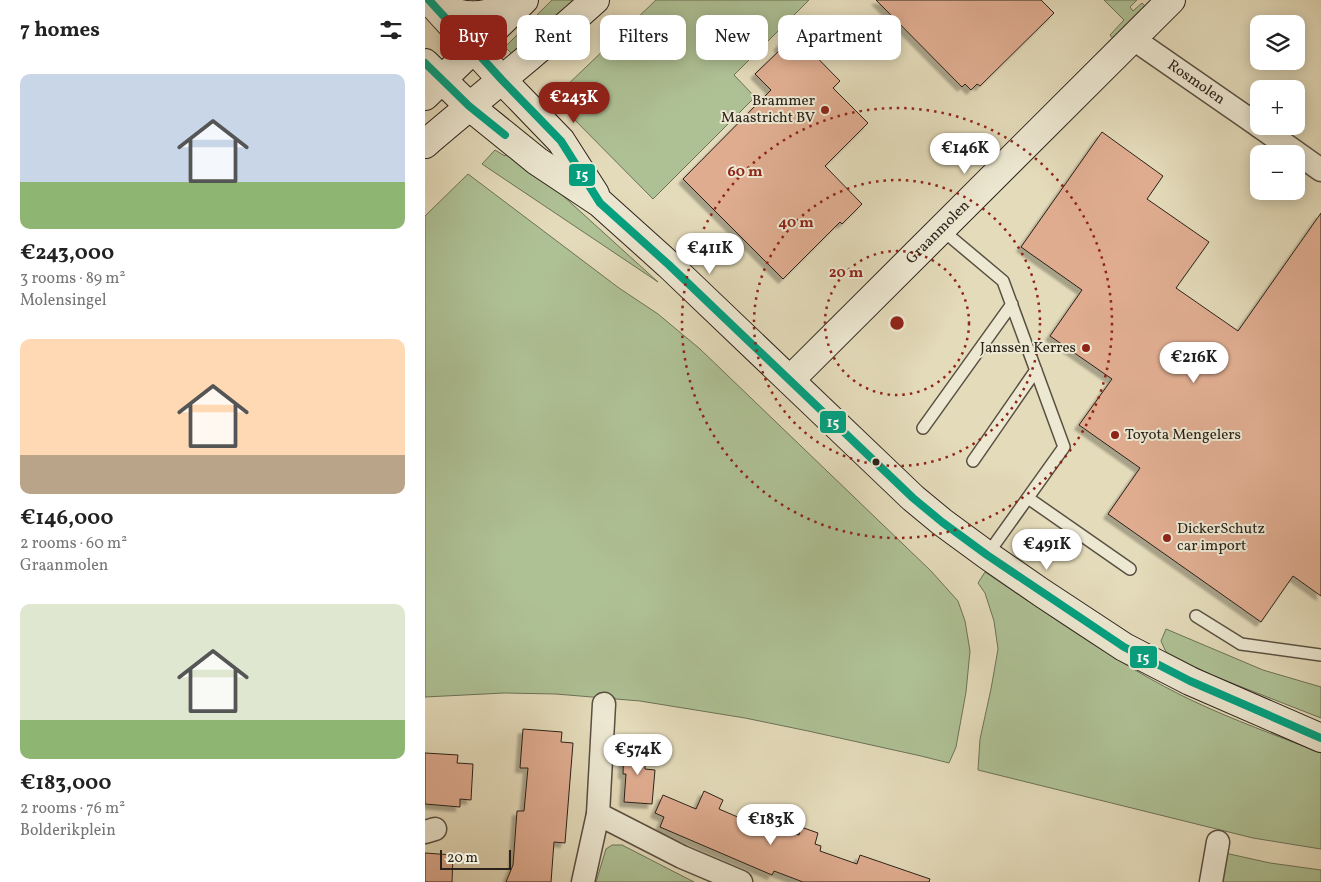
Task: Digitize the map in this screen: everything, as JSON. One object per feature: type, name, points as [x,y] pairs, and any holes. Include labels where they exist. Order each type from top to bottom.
[{"type":"street","points":[[430,0],[453,12],[483,15],[502,10],[522,0]]},
{"type":"street","points":[[430,0],[443,15]]},
{"type":"street","points":[[507,15],[522,0]]},
{"type":"street","points":[[425,144],[535,53],[595,0]]},
{"type":"street","name":"Graanmolen","points":[[790,380],[1171,0]]},
{"type":"street","name":"Rosmolen","points":[[1132,38],[1250,120]]},
{"type":"street","points":[[459,60],[431,80],[469,106],[537,161],[601,203],[669,265],[913,498],[942,522],[1042,593],[1124,647],[1190,681],[1321,738]]},
{"type":"street","points":[[484,60],[561,141],[601,203]]},
{"type":"street","name":"Rosmolen","points":[[1272,135],[1321,170]]},
{"type":"street","points":[[583,882],[598,814],[604,704]]},
{"type":"street","points":[[598,814],[682,857],[741,882]]},
{"type":"street","points":[[1211,882],[1218,842]]},
{"type":"lane","points":[[941,228],[1003,281],[1064,447],[987,555]]},
{"type":"lane","points":[[923,428],[1011,304]]},
{"type":"lane","points":[[973,461],[1036,370]]},
{"type":"lane","points":[[1029,498],[1130,569]]},
{"type":"lane","points":[[1196,616],[1241,644],[1321,655]]},
{"type":"green space","points":[[552,0],[574,0],[557,15],[537,15]]},
{"type":"green space","points":[[656,0],[809,0],[794,15],[778,15],[778,31],[768,41],[768,15],[696,15],[696,60],[749,60],[734,75],[755,97],[653,199],[563,108],[562,90],[600,54],[600,60],[686,60],[686,15],[640,15]]},
{"type":"green space","points":[[1104,0],[1137,0],[1130,7],[1133,11],[1142,3],[1148,9],[1115,41],[1110,35],[1124,20]]},
{"type":"green space","points":[[517,35],[517,51],[513,55],[507,49],[507,45]]},
{"type":"green space","points":[[495,150],[505,156],[511,150],[658,282],[482,164]]},
{"type":"green space","points":[[468,174],[619,288],[658,314],[700,349],[931,571],[958,601],[965,621],[970,651],[966,692],[956,747],[949,763],[745,718],[640,701],[556,694],[504,693],[425,697],[425,216]]},
{"type":"green space","points":[[985,572],[1086,640],[1164,687],[1256,728],[1321,753],[1321,849],[1253,838],[978,770],[980,739],[998,649],[994,621],[985,593],[978,583]]},
{"type":"green space","points":[[1166,629],[1263,670],[1321,687],[1321,718],[1211,675],[1166,652],[1161,641]]},
{"type":"green space","points":[[612,845],[622,845],[694,882],[596,882],[606,849]]},
{"type":"green space","points":[[1225,853],[1270,863],[1321,870],[1321,882],[1220,882]]},
{"type":"building","points":[[876,0],[1041,0],[1054,13],[980,86],[977,84],[971,90],[965,84],[962,87],[901,25],[901,15],[891,15]]},
{"type":"building","points":[[778,52],[778,60],[819,60],[840,81],[833,88],[868,123],[825,166],[862,204],[842,224],[840,222],[783,279],[683,179],[771,90],[755,74]]},
{"type":"building","points":[[1102,132],[1163,176],[1147,199],[1209,242],[1176,288],[1238,331],[1321,213],[1321,596],[1293,576],[1261,622],[1108,514],[1140,468],[1079,425],[1112,379],[1050,336],[1082,290],[1021,247]]},
{"type":"building","points":[[523,729],[562,732],[561,742],[573,743],[565,843],[554,842],[551,882],[506,882],[513,865],[517,811],[524,811],[528,768],[520,768]]},
{"type":"building","points":[[624,746],[646,747],[645,769],[655,770],[652,804],[624,802],[626,774],[623,774]]},
{"type":"building","points":[[425,753],[458,755],[457,763],[473,764],[471,800],[460,799],[460,807],[425,804]]},
{"type":"building","points":[[704,791],[723,800],[719,809],[775,833],[778,827],[799,835],[801,827],[818,833],[815,844],[821,846],[820,851],[857,864],[860,855],[930,879],[929,882],[803,882],[774,871],[772,875],[660,827],[664,817],[655,813],[663,795],[696,809]]},
{"type":"building","points":[[425,853],[453,855],[452,882],[425,882]]},
{"type":"transit line","name":"15","points":[[429,0],[561,141],[600,203],[669,265],[913,498],[942,522],[987,555],[1124,647],[1190,681],[1321,738]]},
{"type":"transit line","name":"15","points":[[425,63],[469,106],[505,135]]},
{"type":"place","name":"Brammer Maastricht BV","points":[[825,110]]},
{"type":"place","name":"Janssen Kerres","points":[[1086,348]]},
{"type":"place","name":"Toyota Mengelers","points":[[1115,435]]},
{"type":"place","name":"DickerSchutz car import","points":[[1167,538]]}]
